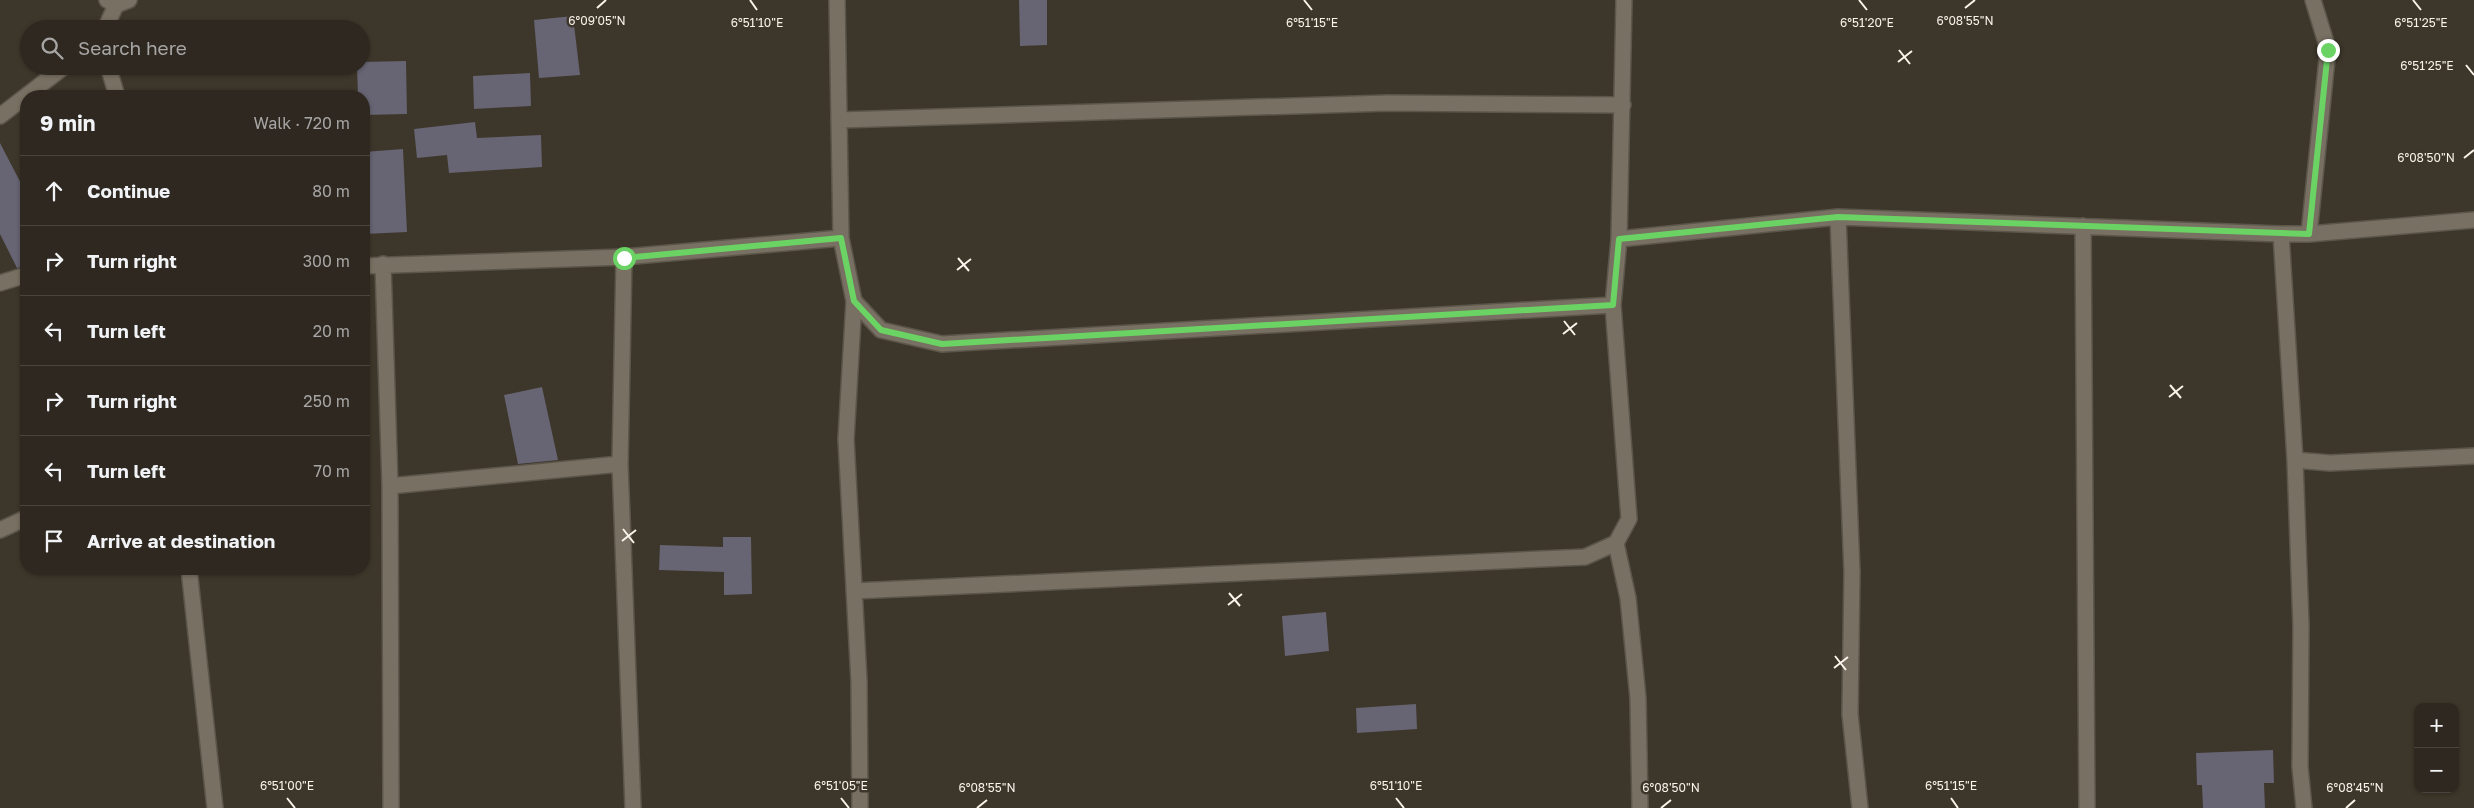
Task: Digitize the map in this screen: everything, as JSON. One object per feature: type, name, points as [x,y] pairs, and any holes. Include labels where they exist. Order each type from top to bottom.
[{"type":"street","points":[[837,0],[841,238],[854,301],[846,439],[859,681],[860,808]]},
{"type":"street","points":[[854,591],[1586,557],[1616,543],[1629,519],[1613,305],[1619,239],[1624,0]]},
{"type":"street","points":[[2309,234],[2328,50],[2313,0]]},
{"type":"street","points":[[109,20],[117,2]]},
{"type":"street","points":[[34,90],[53,75]]},
{"type":"street","points":[[111,75],[115,90]]},
{"type":"street","points":[[0,116],[20,101]]},
{"type":"street","points":[[840,120],[1388,103],[1623,105]]},
{"type":"street","points":[[1619,239],[1838,217],[2281,234],[2309,234],[2474,220]]},
{"type":"street","points":[[1838,217],[1852,572],[1850,714],[1860,808]]},
{"type":"street","points":[[2083,226],[2087,808]]},
{"type":"street","points":[[2281,234],[2295,460],[2301,626],[2300,767],[2304,808]]},
{"type":"street","points":[[370,265],[624,258],[841,238]]},
{"type":"street","points":[[624,258],[620,464],[633,808]]},
{"type":"street","points":[[383,264],[390,486],[391,808]]},
{"type":"street","points":[[0,283],[20,277]]},
{"type":"street","points":[[854,301],[881,330],[942,344],[1613,305]]},
{"type":"street","points":[[2295,460],[2330,463],[2474,456]]},
{"type":"street","points":[[390,486],[620,464]]},
{"type":"street","points":[[0,530],[20,521]]},
{"type":"street","points":[[1616,543],[1628,598],[1638,698],[1640,808]]},
{"type":"street","points":[[190,575],[215,808]]},
{"type":"building","points":[[1019,0],[1047,0],[1047,45],[1020,46]]},
{"type":"building","points":[[573,16],[580,75],[539,78],[534,20]]},
{"type":"building","points":[[406,61],[407,114],[370,115],[370,90],[358,90],[357,75],[370,75],[370,62]]},
{"type":"building","points":[[530,73],[531,106],[474,109],[473,76]]},
{"type":"building","points":[[475,122],[477,138],[541,135],[542,167],[449,173],[447,155],[417,158],[414,129]]},
{"type":"building","points":[[0,143],[20,181],[20,267],[17,268],[0,234]]},
{"type":"building","points":[[403,149],[407,232],[370,234],[370,152]]},
{"type":"building","points":[[542,387],[558,460],[518,464],[504,395]]},
{"type":"building","points":[[723,537],[751,537],[752,594],[724,595],[724,572],[659,570],[660,545],[723,547]]},
{"type":"building","points":[[1326,612],[1329,651],[1285,656],[1282,616]]},
{"type":"building","points":[[1416,704],[1417,729],[1357,733],[1356,708]]},
{"type":"building","points":[[2273,750],[2274,783],[2264,783],[2265,808],[2203,808],[2202,785],[2197,785],[2196,753]]},
{"type":"route","points":[[624,258],[841,238],[854,301],[881,330],[942,344],[1613,305],[1619,239],[1838,217],[1955,223],[2309,234],[2328,50]]}]
